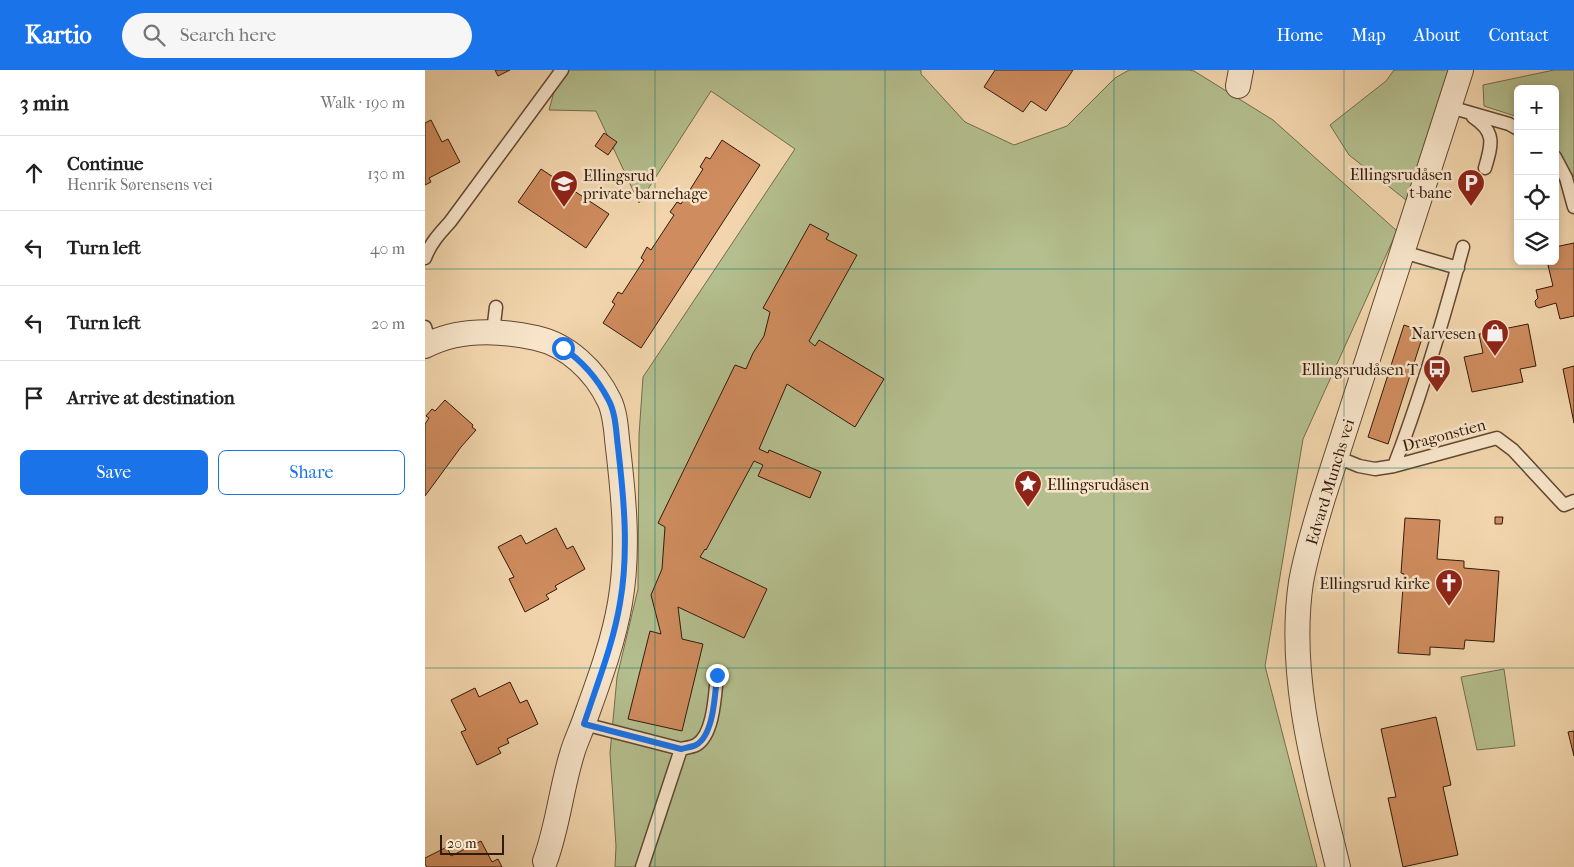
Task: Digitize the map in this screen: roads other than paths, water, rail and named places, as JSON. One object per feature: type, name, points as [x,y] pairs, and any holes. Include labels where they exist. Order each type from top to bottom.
[{"type":"street","name":"Edvard Munchs vei","points":[[1338,867],[1315,772],[1299,678],[1298,619],[1301,581],[1311,539],[1403,252],[1458,110],[1461,70]]},
{"type":"street","points":[[427,339],[467,333],[493,332],[519,334],[545,340],[582,362],[609,400],[614,420],[623,486],[625,526],[624,566],[620,602],[612,641],[584,724],[572,752],[545,861]]},
{"type":"lane","points":[[425,258],[435,239],[450,222],[562,70]]},
{"type":"lane","points":[[1458,110],[1514,126]]},
{"type":"lane","points":[[1458,110],[1485,124],[1492,138],[1485,168]]},
{"type":"lane","points":[[1559,165],[1566,178],[1574,207]]},
{"type":"lane","points":[[1394,466],[1435,347],[1463,247]]},
{"type":"lane","points":[[1403,252],[1457,268]]},
{"type":"lane","points":[[493,332],[496,307]]},
{"type":"lane","name":"Dragonstien","points":[[1337,457],[1359,466],[1375,469],[1394,466],[1497,438],[1513,450],[1569,503]]},
{"type":"lane","points":[[584,724],[681,749],[696,745],[705,737],[709,726],[717,675]]},
{"type":"lane","points":[[642,867],[681,749]]},
{"type":"place","name":"Ellingsrudåsen t-bane","points":[[1471,207]]},
{"type":"place","name":"Ellingsrud private barnehage","points":[[564,208]]},
{"type":"place","name":"Narvesen","points":[[1495,357]]},
{"type":"place","name":"Ellingsrudåsen T","points":[[1437,393]]},
{"type":"place","name":"Ellingsrudåsen","points":[[1028,508]]},
{"type":"place","name":"Ellingsrud kirke","points":[[1449,607]]}]
